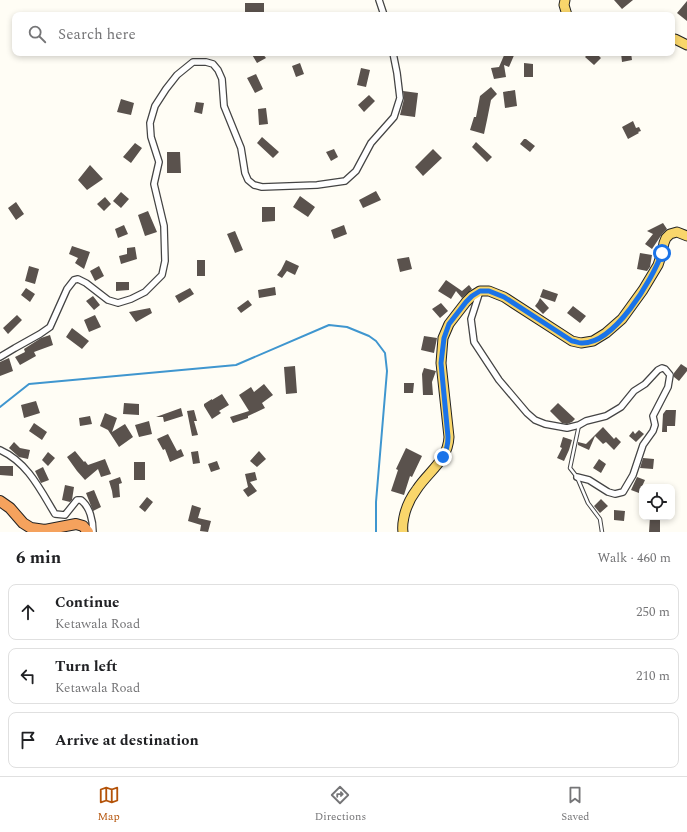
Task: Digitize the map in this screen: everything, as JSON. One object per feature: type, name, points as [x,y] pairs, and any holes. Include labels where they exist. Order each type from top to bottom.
[{"type":"highway","points":[[0,501],[10,508],[22,523],[30,528],[45,530],[76,524],[83,526],[88,532]]},
{"type":"main road","points":[[565,0],[565,12]]},
{"type":"main road","points":[[675,39],[687,45]]},
{"type":"main road","points":[[403,532],[402,526],[405,511],[410,499],[417,488],[443,457],[448,444],[441,363],[444,338],[449,324],[466,302],[480,291],[489,291],[504,297],[572,341],[581,343],[593,341],[606,333],[622,319],[643,290],[658,265],[666,238],[670,234],[677,232],[687,236]]},
{"type":"street","points":[[379,0],[383,12]]},
{"type":"street","points":[[0,357],[50,327],[67,289],[74,280],[78,279],[86,283],[108,300],[118,303],[131,300],[145,292],[162,275],[165,261],[164,226],[154,184],[160,162],[151,137],[150,122],[155,106],[166,89],[177,75],[193,62],[206,62],[213,64],[218,70],[222,79],[224,106],[241,148],[248,180],[254,185],[262,187],[318,185],[344,181],[356,171],[371,143],[394,117],[400,98],[394,56]]},
{"type":"street","points":[[480,291],[471,319],[474,342],[499,380],[527,413],[535,420],[545,424],[567,428],[579,425],[586,421],[606,416],[621,407],[634,391],[645,384],[658,370],[662,368],[665,369],[670,375],[668,387],[653,416],[655,425],[653,431],[643,445],[633,475],[623,492],[615,494],[608,492],[589,480],[577,477]]},
{"type":"street","points":[[0,450],[6,452],[23,466],[34,478],[55,514],[65,515],[77,500],[81,500],[86,503],[93,523],[93,532]]},
{"type":"lane","points":[[579,425],[570,468],[577,477],[588,503],[600,519],[602,532]]},
{"type":"building","points":[[614,0],[633,0],[622,9]]},
{"type":"building","points":[[687,1],[687,21],[677,13]]},
{"type":"building","points":[[245,3],[264,3],[264,12],[245,12]]},
{"type":"building","points":[[253,56],[264,56],[266,58],[257,63]]},
{"type":"building","points":[[504,56],[514,56],[509,67],[504,65],[506,77],[494,79],[491,68],[499,67]]},
{"type":"building","points":[[599,56],[601,58],[594,65],[585,57]]},
{"type":"building","points":[[621,56],[631,56],[632,60],[622,62]]},
{"type":"building","points":[[300,63],[304,74],[296,77],[292,66]]},
{"type":"building","points":[[524,63],[533,64],[533,77],[524,77]]},
{"type":"building","points":[[361,68],[370,70],[366,87],[357,85]]},
{"type":"building","points":[[256,74],[263,89],[255,93],[247,78]]},
{"type":"building","points":[[491,87],[497,94],[491,100],[484,134],[470,130],[474,117],[476,117],[480,96]]},
{"type":"building","points":[[515,90],[517,106],[505,108],[503,92]]},
{"type":"building","points":[[403,91],[418,93],[415,117],[400,115],[404,99]]},
{"type":"building","points":[[369,95],[375,101],[364,112],[358,105]]},
{"type":"building","points":[[121,99],[134,103],[131,115],[117,112]]},
{"type":"building","points":[[196,102],[204,103],[202,114],[194,112]]},
{"type":"building","points":[[266,108],[268,124],[259,125],[258,109]]},
{"type":"building","points":[[633,121],[636,128],[639,127],[641,131],[628,139],[622,127]]},
{"type":"building","points":[[262,137],[279,152],[273,158],[257,143]]},
{"type":"building","points":[[524,139],[535,146],[530,152],[520,144]]},
{"type":"building","points":[[476,142],[492,157],[487,162],[472,147]]},
{"type":"building","points":[[135,143],[142,148],[131,163],[123,157]]},
{"type":"building","points":[[334,149],[338,157],[331,161],[326,152]]},
{"type":"building","points":[[433,149],[442,158],[423,176],[415,167]]},
{"type":"building","points":[[167,152],[180,152],[181,173],[167,173]]},
{"type":"building","points":[[90,165],[103,179],[87,190],[78,180]]},
{"type":"building","points":[[376,191],[381,200],[363,208],[359,200]]},
{"type":"building","points":[[121,192],[129,199],[121,208],[113,201]]},
{"type":"building","points":[[300,196],[315,207],[308,217],[293,207]]},
{"type":"building","points":[[105,197],[111,204],[104,211],[97,204]]},
{"type":"building","points":[[16,202],[24,214],[16,220],[8,208]]},
{"type":"building","points":[[262,207],[275,207],[275,221],[262,222]]},
{"type":"building","points":[[148,211],[157,232],[145,236],[138,215]]},
{"type":"building","points":[[663,223],[667,229],[652,249],[645,244],[653,234],[647,231]]},
{"type":"building","points":[[124,225],[128,234],[118,238],[115,229]]},
{"type":"building","points":[[344,225],[347,234],[334,239],[331,230]]},
{"type":"building","points":[[235,231],[243,250],[235,253],[227,234]]},
{"type":"building","points":[[72,246],[90,252],[84,269],[75,263],[78,258],[69,254]]},
{"type":"building","points":[[135,247],[137,259],[121,264],[119,256],[127,254],[127,248]]},
{"type":"building","points":[[640,253],[652,255],[650,267],[647,271],[637,269]]},
{"type":"building","points":[[409,257],[412,269],[400,272],[397,259]]},
{"type":"building","points":[[197,260],[205,260],[205,276],[197,276]]},
{"type":"building","points":[[286,260],[299,266],[295,275],[287,271],[282,278],[277,275]]},
{"type":"building","points":[[29,266],[39,269],[35,284],[25,281]]},
{"type":"building","points":[[99,266],[104,276],[95,281],[90,271]]},
{"type":"building","points":[[446,280],[462,291],[469,285],[472,289],[462,298],[456,291],[451,299],[438,291]]},
{"type":"building","points":[[116,282],[129,282],[129,290],[116,291]]},
{"type":"building","points":[[275,287],[276,295],[259,298],[258,290]]},
{"type":"building","points":[[26,288],[35,294],[30,302],[21,295]]},
{"type":"building","points":[[190,288],[194,294],[179,303],[175,296]]},
{"type":"building","points":[[543,289],[558,294],[555,302],[540,297]]},
{"type":"building","points":[[93,296],[100,305],[94,310],[86,301]]},
{"type":"building","points":[[540,298],[549,308],[543,314],[535,306]]},
{"type":"building","points":[[248,300],[252,305],[241,313],[237,308]]},
{"type":"building","points":[[441,303],[448,311],[440,318],[432,309]]},
{"type":"building","points":[[573,306],[586,316],[580,323],[567,313]]},
{"type":"building","points":[[150,308],[152,313],[136,322],[129,312]]},
{"type":"building","points":[[17,315],[22,320],[8,334],[3,328]]},
{"type":"building","points":[[95,315],[101,327],[89,332],[84,320]]},
{"type":"building","points":[[72,328],[89,341],[82,349],[66,337]]},
{"type":"building","points":[[50,335],[53,345],[34,352],[36,356],[20,365],[15,357],[25,352],[24,349],[41,338]]},
{"type":"building","points":[[424,336],[437,338],[434,353],[421,350]]},
{"type":"building","points":[[9,358],[13,371],[0,376],[0,362]]},
{"type":"building","points":[[681,364],[687,368],[687,371],[679,381],[674,377],[674,373]]},
{"type":"building","points":[[295,366],[297,393],[286,394],[284,367]]},
{"type":"building","points":[[424,368],[436,371],[432,382],[433,395],[423,395],[422,374]]},
{"type":"building","points":[[404,383],[414,383],[413,393],[404,393]]},
{"type":"building","points":[[264,384],[273,395],[262,403],[265,408],[248,416],[248,418],[233,423],[230,417],[249,411],[239,395],[251,387],[254,392]]},
{"type":"building","points":[[222,394],[229,405],[219,411],[221,413],[212,419],[204,404]]},
{"type":"building","points":[[36,401],[40,413],[24,418],[21,405]]},
{"type":"building","points":[[124,403],[139,404],[139,415],[123,414]]},
{"type":"building","points":[[558,403],[575,419],[572,422],[567,424],[562,423],[550,411]]},
{"type":"building","points":[[181,408],[183,416],[164,422],[163,417],[156,417]]},
{"type":"building","points":[[194,410],[197,421],[194,421],[198,435],[192,436],[187,411]]},
{"type":"building","points":[[666,410],[676,410],[675,426],[667,426],[667,432],[662,432],[663,414]]},
{"type":"building","points":[[105,413],[117,418],[112,432],[125,424],[133,437],[119,447],[108,430],[100,426]]},
{"type":"building","points":[[90,416],[92,424],[80,426],[79,418]]},
{"type":"building","points":[[149,421],[152,434],[139,437],[135,425]]},
{"type":"building","points":[[34,423],[47,432],[42,440],[29,431]]},
{"type":"building","points":[[603,427],[614,439],[616,437],[621,442],[614,450],[606,442],[603,444],[595,436],[589,450],[578,445],[578,442],[586,444]]},
{"type":"building","points":[[639,430],[644,434],[636,442],[629,436],[633,431],[635,434]]},
{"type":"building","points":[[168,434],[177,451],[181,449],[184,456],[170,462],[165,449],[163,450],[157,439]]},
{"type":"building","points":[[563,437],[572,440],[564,461],[557,458],[562,448],[560,447]]},
{"type":"building","points":[[14,442],[20,448],[30,450],[28,459],[19,457],[9,448]]},
{"type":"building","points":[[406,448],[422,456],[412,477],[410,476],[404,495],[391,491],[398,470],[396,469]]},
{"type":"building","points":[[75,451],[88,465],[105,459],[111,474],[101,477],[98,469],[85,480],[67,457]]},
{"type":"building","points":[[198,451],[200,463],[193,464],[191,452]]},
{"type":"building","points":[[259,451],[266,459],[257,467],[250,461]]},
{"type":"building","points":[[48,452],[55,458],[48,466],[42,460]]},
{"type":"building","points":[[643,458],[654,459],[653,469],[640,468]]},
{"type":"building","points":[[599,459],[606,464],[601,473],[593,468]]},
{"type":"building","points":[[217,461],[220,469],[211,472],[208,464]]},
{"type":"building","points":[[134,462],[145,462],[145,480],[134,480]]},
{"type":"building","points":[[0,466],[13,466],[13,476],[0,475]]},
{"type":"building","points":[[43,467],[49,480],[41,483],[35,471]]},
{"type":"building","points":[[255,472],[257,480],[250,482],[257,491],[248,497],[243,490],[248,487],[245,474]]},
{"type":"building","points":[[120,477],[122,483],[119,484],[120,497],[113,498],[109,481]]},
{"type":"building","points":[[637,477],[645,480],[643,484],[639,484],[639,493],[631,490]]},
{"type":"building","points":[[65,485],[74,487],[72,500],[70,502],[62,500]]},
{"type":"building","points":[[94,490],[101,507],[93,511],[86,493]]},
{"type":"building","points":[[147,497],[153,502],[145,512],[139,507]]},
{"type":"building","points":[[601,499],[608,506],[600,513],[594,506]]},
{"type":"building","points":[[192,505],[201,508],[198,518],[211,521],[208,532],[200,531],[201,525],[188,521]]},
{"type":"building","points":[[614,510],[625,511],[624,521],[614,520]]},
{"type":"building","points":[[650,520],[660,520],[660,532],[649,532]]},
{"type":"waterway","points":[[0,407],[29,384],[236,365],[329,325],[347,327],[369,336],[376,341],[385,353],[387,371],[376,502],[376,532]]},
{"type":"route","points":[[443,457],[448,444],[441,363],[444,338],[449,324],[472,296],[480,291],[489,291],[504,297],[572,341],[581,343],[593,341],[606,333],[622,319],[643,290],[658,265],[662,253]]}]
